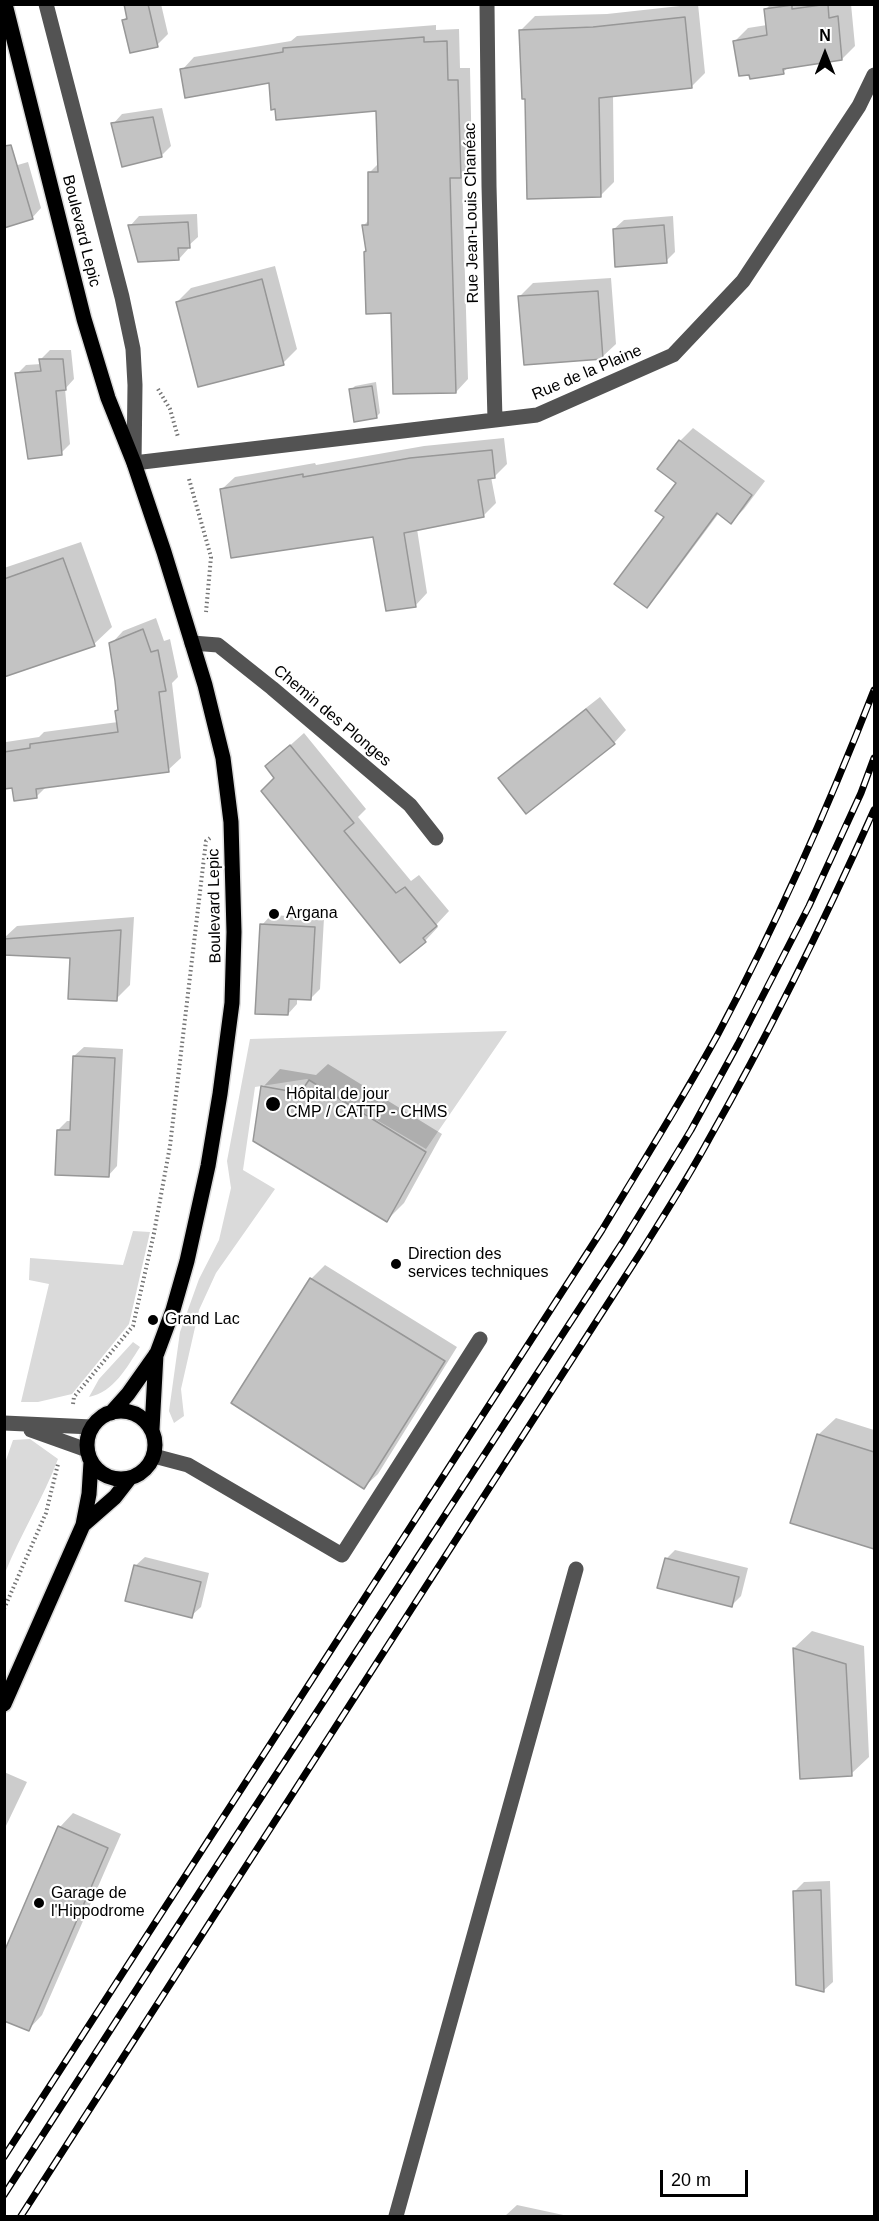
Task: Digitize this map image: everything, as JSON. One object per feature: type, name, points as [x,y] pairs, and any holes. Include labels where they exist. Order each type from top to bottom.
[{"type":"main road","name":"Boulevard Lepic","points":[[5,4],[84,319],[108,398],[134,463],[165,552],[205,685],[223,758],[231,822],[234,968],[232,1003],[208,1166],[187,1261],[173,1310],[156,1353],[128,1394],[111,1413]]},
{"type":"main road","name":"Boulevard Lepic","points":[[152,1429],[156,1353]]},
{"type":"main road","points":[[4,1704],[83,1524],[89,1494],[88,1434],[92,1427],[97,1421],[111,1413],[123,1411],[134,1414],[152,1429],[157,1446],[149,1466],[140,1474],[129,1479],[118,1480],[107,1477],[98,1471],[89,1456]]},
{"type":"main road","points":[[83,1524],[115,1497],[129,1479]]},
{"type":"street","name":"Boulevard Lepic","points":[[46,4],[122,297],[133,349],[134,463]]},
{"type":"street","name":"Rue Jean-Louis Chanéac","points":[[487,4],[495,420]]},
{"type":"street","name":"Rue de la Plaine","points":[[134,463],[537,415],[673,355],[743,281],[859,106],[874,75]]},
{"type":"street","name":"Chemin des Plonges","points":[[192,643],[218,645],[272,688],[410,805],[436,838]]},
{"type":"street","points":[[154,1456],[188,1465],[342,1555],[480,1339]]},
{"type":"street","points":[[10,1424],[92,1427]]},
{"type":"street","points":[[10,1424],[64,1442],[89,1456]]},
{"type":"street","points":[[396,2217],[576,1569]]},
{"type":"path","points":[[158,389],[170,409],[211,556],[207,609],[192,643]]},
{"type":"path","points":[[67,1427],[74,1397],[133,1326],[154,1233],[170,1146],[206,841],[231,822]]},
{"type":"path","points":[[4,1609],[46,1513],[64,1442]]},
{"type":"shaded area","points":[[507,1031],[426,1149],[307,1079],[255,1087],[243,1170],[275,1189],[216,1273],[199,1310],[181,1389],[184,1416],[174,1423],[169,1411],[180,1332],[199,1279],[219,1240],[231,1188],[227,1161],[250,1039]]},
{"type":"shaded area","points":[[133,1231],[150,1232],[129,1324],[72,1394],[38,1402],[21,1402],[49,1284],[29,1280],[30,1258],[123,1265]]},
{"type":"shaded area","points":[[133,1342],[140,1347],[119,1378],[106,1390],[89,1397],[99,1379]]},
{"type":"shaded area","points":[[30,1439],[58,1459],[5,1573],[5,1463],[13,1440]]},
{"type":"building","points":[[124,4],[148,4],[158,47],[130,53],[122,20],[127,19]]},
{"type":"building","points":[[828,4],[829,18],[838,16],[842,60],[783,69],[784,74],[750,79],[749,75],[739,76],[733,41],[767,35],[764,9],[792,5],[792,9]]},
{"type":"building","points":[[685,17],[692,88],[599,98],[601,197],[527,199],[525,99],[522,99],[519,30],[593,27]]},
{"type":"building","points":[[424,37],[424,42],[447,41],[448,80],[458,80],[461,178],[450,178],[456,393],[393,394],[391,313],[366,314],[364,252],[366,251],[362,225],[368,225],[368,172],[378,172],[376,111],[276,120],[275,109],[271,110],[269,83],[185,98],[180,69],[283,52],[283,48]]},
{"type":"building","points":[[153,117],[162,157],[122,167],[111,123]]},
{"type":"building","points":[[11,145],[33,219],[4,228],[4,146]]},
{"type":"building","points":[[188,222],[190,248],[178,248],[179,260],[138,262],[128,225]]},
{"type":"building","points":[[664,225],[667,263],[615,267],[613,229]]},
{"type":"building","points":[[262,279],[284,365],[198,387],[176,302]]},
{"type":"building","points":[[598,291],[603,359],[524,365],[518,296]]},
{"type":"building","points":[[39,359],[63,359],[66,390],[56,391],[62,455],[28,459],[15,373],[41,371]]},
{"type":"building","points":[[372,386],[377,418],[354,422],[349,389]]},
{"type":"building","points":[[679,440],[752,495],[731,524],[717,513],[647,608],[614,584],[664,517],[655,511],[676,483],[657,469]]},
{"type":"building","points":[[492,450],[495,478],[478,480],[484,517],[404,533],[416,607],[386,611],[373,537],[231,558],[220,489],[410,458]]},
{"type":"building","points":[[63,558],[95,646],[4,677],[4,579]]},
{"type":"building","points":[[143,629],[151,652],[158,650],[166,691],[159,692],[169,772],[36,789],[37,798],[14,801],[12,788],[4,789],[4,752],[30,748],[30,744],[118,732],[115,711],[118,710],[109,643]]},
{"type":"building","points":[[586,709],[615,744],[526,814],[498,778]]},
{"type":"building","points":[[290,745],[354,823],[344,831],[396,893],[405,887],[437,926],[423,938],[426,942],[400,963],[261,791],[274,778],[265,766]]},
{"type":"building","points":[[260,924],[315,927],[311,1000],[289,999],[288,1015],[255,1014]]},
{"type":"building","points":[[121,930],[117,1001],[68,999],[70,958],[4,955],[4,939]]},
{"type":"building","points":[[73,1056],[115,1058],[109,1177],[55,1175],[57,1130],[70,1130]]},
{"type":"building","points":[[309,1080],[426,1152],[387,1222],[253,1141],[261,1086],[300,1093]]},
{"type":"building","points":[[310,1278],[445,1361],[364,1489],[231,1403]]},
{"type":"building","points":[[817,1434],[874,1452],[874,1549],[790,1523]]},
{"type":"building","points":[[665,1558],[739,1577],[732,1607],[657,1588]]},
{"type":"building","points":[[134,1565],[201,1582],[192,1618],[125,1601]]},
{"type":"building","points":[[793,1648],[846,1664],[852,1776],[800,1779]]},
{"type":"building","points":[[58,1826],[108,1848],[29,2031],[4,2021],[4,1952]]},
{"type":"building","points":[[821,1890],[824,1992],[796,1985],[793,1891]]},
{"type":"railway","points":[[4,2157],[602,1230],[676,1108],[740,992],[781,907],[839,778],[874,690]]},
{"type":"railway","points":[[4,2195],[622,1243],[691,1130],[809,906],[861,793],[874,758]]},
{"type":"railway","points":[[21,2216],[684,1182],[732,1099],[775,1017],[836,894],[874,810]]},
{"type":"place","name":"Argana","points":[[274,914]]},
{"type":"place","name":"Hôpital de jour CMP / CATTP - CHMS","points":[[273,1104]]},
{"type":"place","name":"Direction des services techniques","points":[[396,1264]]},
{"type":"place","name":"Grand Lac","points":[[153,1320]]},
{"type":"place","name":"Garage de l'Hippodrome","points":[[39,1903]]}]
